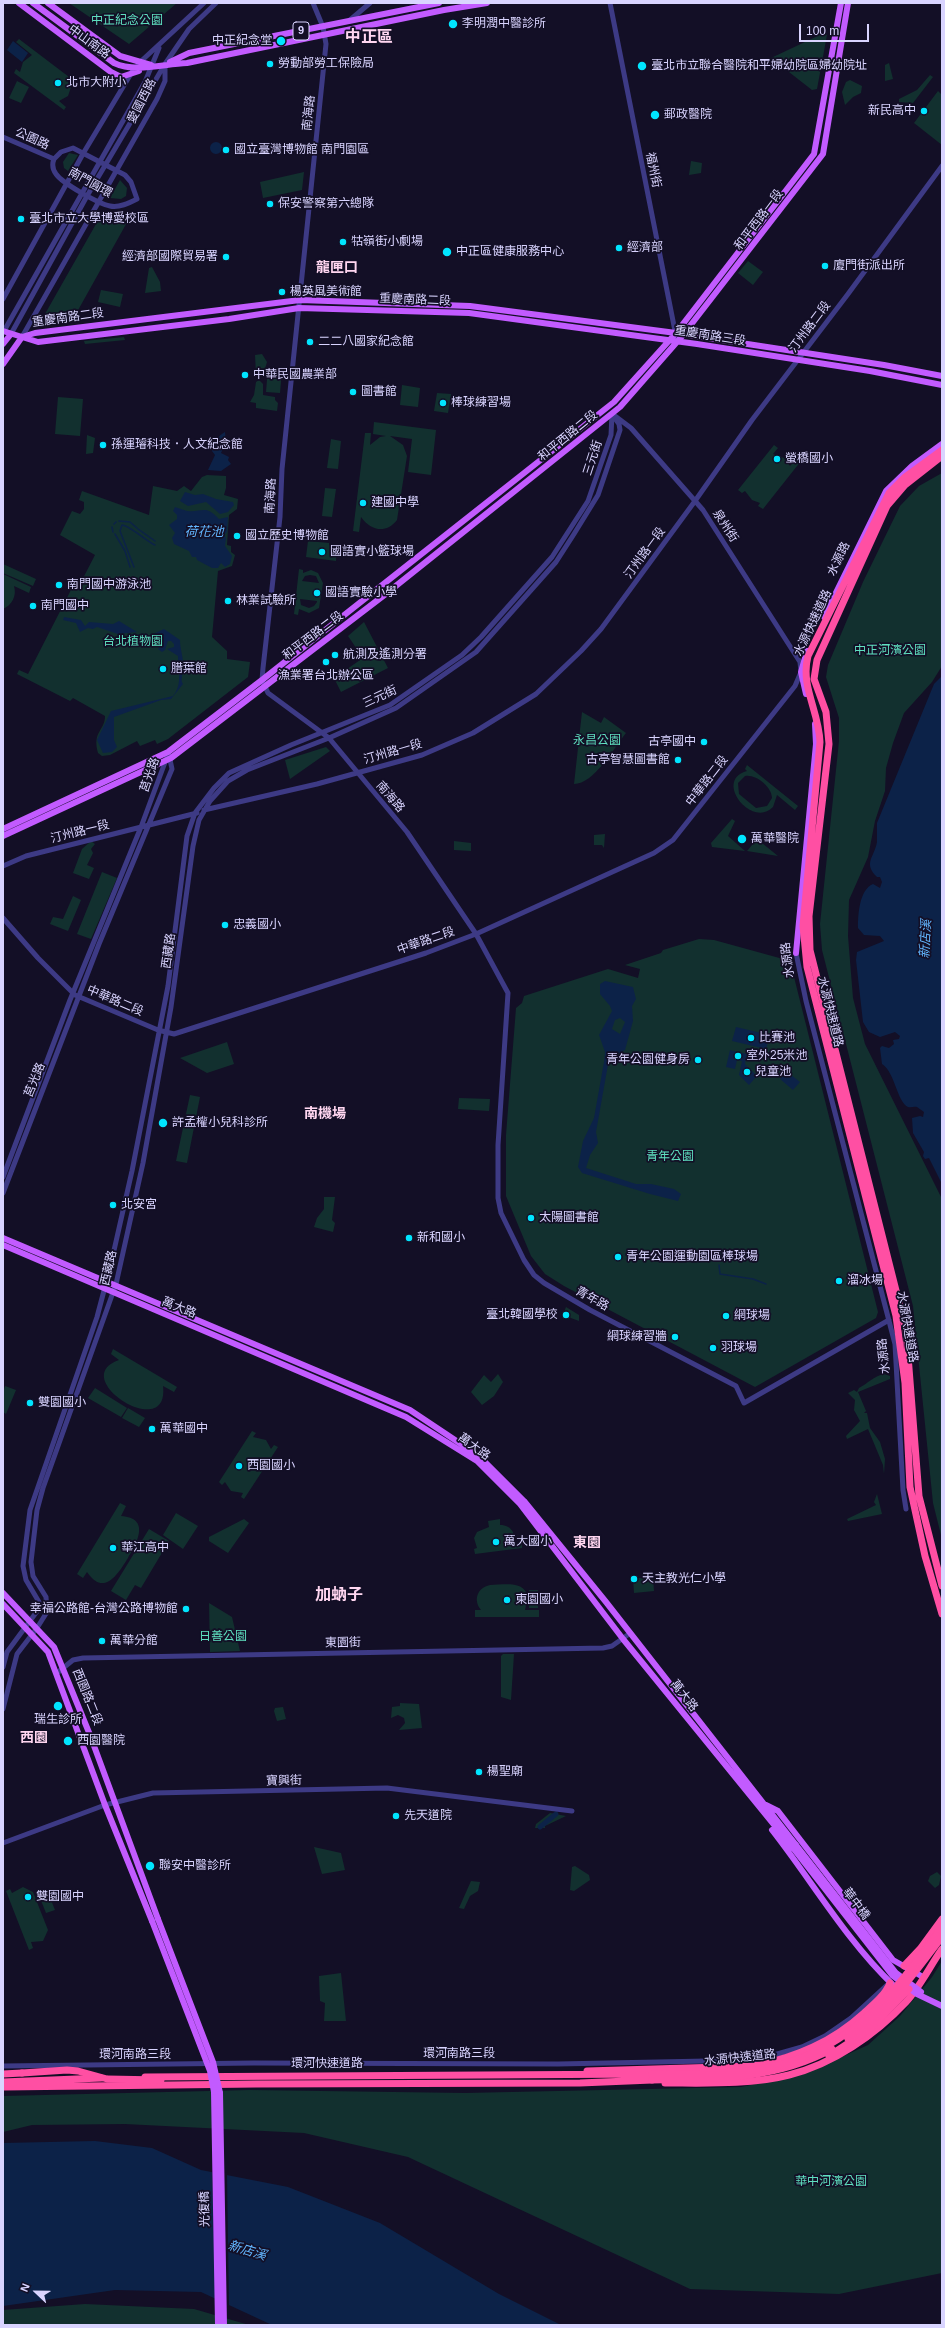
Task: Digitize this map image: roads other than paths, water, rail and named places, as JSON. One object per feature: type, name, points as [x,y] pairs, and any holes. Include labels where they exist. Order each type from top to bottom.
[{"type":"highway","name":"水源快速道路","points":[[942,450],[900,481],[884,502],[808,656],[804,672],[819,725],[820,742],[803,926],[807,967],[896,1316],[905,1383],[910,1487],[922,1542],[942,1614]]},
{"type":"highway","name":"水源快速道路","points":[[820,832],[819,808],[824,727],[809,679],[812,660],[853,580],[887,506],[895,495],[942,456]]},
{"type":"highway","points":[[914,478],[942,461]]},
{"type":"highway","name":"水源快速道路","points":[[853,580],[846,601],[817,660],[814,672],[816,685],[826,712],[829,744],[820,832],[809,916],[810,950],[906,1330],[912,1382],[917,1483],[922,1509],[942,1586]]},
{"type":"highway","points":[[919,1517],[922,1509]]},
{"type":"highway","points":[[904,1966],[920,1949],[942,1919]]},
{"type":"highway","name":"水源快速道路","points":[[652,2077],[757,2069],[792,2061],[822,2049],[858,2026],[881,2004],[902,1981],[942,1927]]},
{"type":"highway","name":"水源快速道路","points":[[652,2077],[730,2077],[779,2071],[822,2055],[864,2028],[906,1984],[942,1936]]},
{"type":"highway","points":[[580,2083],[730,2082],[788,2075],[831,2060],[868,2036],[906,2001],[942,1950]]},
{"type":"highway","points":[[580,2074],[590,2069],[754,2066],[778,2061],[800,2054],[827,2041],[841,2032],[878,2000],[890,1982]]},
{"type":"highway","points":[[779,2071],[795,2070],[807,2066],[829,2056],[856,2039],[885,2015],[909,1989]]},
{"type":"highway","points":[[3,2074],[67,2070],[114,2080],[162,2080],[256,2084]]},
{"type":"highway","name":"環河快速道路","points":[[3,2082],[175,2076],[580,2074],[652,2077]]},
{"type":"highway","name":"環河快速道路","points":[[3,2087],[256,2084],[580,2083],[652,2077]]},
{"type":"main road","name":"中山南路","points":[[19,3],[111,72],[121,77],[151,65],[165,64]]},
{"type":"main road","name":"中山南路","points":[[33,3],[114,63],[132,72]]},
{"type":"main road","name":"中山南路","points":[[48,3],[120,56],[151,65]]},
{"type":"main road","name":"9","points":[[165,64],[189,53],[439,3]]},
{"type":"main road","name":"9","points":[[165,64],[187,62],[452,8],[467,3]]},
{"type":"main road","name":"9","points":[[452,8],[461,9],[487,3]]},
{"type":"main road","name":"和平西路一段","points":[[605,410],[676,333],[814,154],[841,3]]},
{"type":"main road","name":"和平西路一段","points":[[612,414],[684,335],[823,154],[848,3]]},
{"type":"main road","name":"重慶南路二段","points":[[22,337],[35,333],[300,300],[475,306]]},
{"type":"main road","name":"重慶南路三段","points":[[475,306],[676,333],[942,376]]},
{"type":"main road","name":"重慶南路二段","points":[[22,337],[38,342],[229,319],[299,308],[474,313]]},
{"type":"main road","name":"重慶南路三段","points":[[474,313],[870,370],[942,385]]},
{"type":"main road","points":[[3,331],[22,337]]},
{"type":"main road","name":"愛國西路","points":[[3,344],[11,334]]},
{"type":"main road","name":"愛國西路","points":[[3,364],[22,337]]},
{"type":"main road","name":"和平西路二段","points":[[3,829],[168,757],[262,680],[605,410]]},
{"type":"main road","name":"和平西路二段","points":[[3,836],[168,757],[264,688],[387,593],[612,414]]},
{"type":"main road","name":"水源路","points":[[796,953],[816,744],[813,716],[801,672],[805,655],[881,498],[898,477],[942,444]]},
{"type":"main road","name":"萬大路","points":[[3,1238],[116,1284],[410,1410],[459,1441],[482,1458],[519,1495],[762,1806]]},
{"type":"main road","name":"萬大路","points":[[3,1245],[114,1293],[229,1340],[406,1417],[476,1461],[520,1504],[624,1639],[795,1847]]},
{"type":"main road","name":"西園路二段","points":[[3,1593],[54,1646],[116,1802],[156,1919]]},
{"type":"main road","name":"西園路二段","points":[[3,1604],[48,1652],[105,1806],[156,1919]]},
{"type":"main road","points":[[762,1806],[778,1811],[893,1960],[923,1977]]},
{"type":"main road","points":[[762,1806],[786,1851],[881,1974],[906,2001]]},
{"type":"main road","name":"華中橋","points":[[795,1847],[876,1957],[892,1975],[909,1989],[942,2006]]},
{"type":"main road","name":"華中橋","points":[[795,1847],[896,1973],[919,1990],[942,2002]]},
{"type":"main road","points":[[156,1919],[216,2080],[217,2092]]},
{"type":"main road","points":[[881,1974],[888,1975],[894,1969],[893,1960]]},
{"type":"main road","name":"光復橋","points":[[217,2092],[218,2325]]},
{"type":"main road","name":"光復橋","points":[[217,2092],[224,2325]]},
{"type":"street","name":"愛國西路","points":[[3,299],[84,152],[132,72],[141,61],[159,47],[204,3]]},
{"type":"street","points":[[165,64],[189,29],[216,3]]},
{"type":"street","name":"南海路","points":[[313,3],[323,26],[326,44],[315,162],[282,469],[280,517],[262,680],[264,688],[268,693],[329,738],[357,774],[407,832],[476,934],[508,993]]},
{"type":"street","points":[[350,21],[370,3]]},
{"type":"street","name":"福州街","points":[[610,3],[677,342]]},
{"type":"street","name":"愛國西路","points":[[3,331],[145,82],[159,47]]},
{"type":"street","name":"愛國西路","points":[[11,334],[106,164],[165,64]]},
{"type":"street","name":"愛國西路","points":[[22,337],[160,93],[165,80],[165,64]]},
{"type":"street","name":"公園路","points":[[3,137],[54,159]]},
{"type":"street","name":"南門圓環","points":[[67,148],[73,148],[84,152],[106,164],[117,170],[131,182],[137,199],[117,206],[111,206],[88,196],[67,183],[54,172],[54,159],[67,148]]},
{"type":"street","name":"汀州路二段","points":[[695,501],[752,420],[848,294],[942,166]]},
{"type":"street","name":"泉州街","points":[[605,410],[631,428],[695,501],[798,658],[801,672]]},
{"type":"street","name":"三元街","points":[[195,813],[214,788],[229,773],[291,744],[323,733],[390,705],[462,655],[504,613],[552,557],[588,501],[611,434],[612,414]]},
{"type":"street","name":"三元街","points":[[205,810],[222,787],[238,774],[329,738],[396,708],[433,684],[473,655],[556,562],[598,495],[620,430],[612,414]]},
{"type":"street","name":"汀州路一段","points":[[3,866],[26,856],[205,810],[357,774],[410,759],[458,741],[536,694],[581,651],[600,629],[695,501]]},
{"type":"street","name":"中華路二段","points":[[3,918],[75,995],[165,1032],[174,1034],[197,1028],[426,953],[476,934],[654,853],[674,840],[795,686],[801,672]]},
{"type":"street","name":"莒光路","points":[[3,1193],[75,995],[172,769],[168,757]]},
{"type":"street","name":"莒光路","points":[[3,1177],[168,757]]},
{"type":"street","name":"西藏路","points":[[3,1709],[14,1659],[37,1628],[48,1607],[46,1597],[32,1571],[37,1510],[43,1488],[114,1293],[143,1163],[177,969],[196,828],[205,810]]},
{"type":"street","name":"西藏路","points":[[3,1667],[7,1652],[31,1622],[38,1610],[39,1602],[26,1580],[23,1566],[32,1499],[107,1281],[132,1171],[173,955],[187,836],[195,813]]},
{"type":"street","name":"水源路","points":[[796,953],[806,1001],[895,1344],[903,1490],[906,1509]]},
{"type":"street","name":"青年路","points":[[508,993],[498,1145],[498,1198],[501,1213],[524,1260],[534,1275],[544,1283],[590,1310],[736,1386],[744,1403],[889,1320]]},
{"type":"street","name":"東園街","points":[[57,1673],[73,1660],[83,1658],[603,1648],[624,1639],[629,1634]]},
{"type":"street","name":"寶興街","points":[[3,1843],[116,1802],[153,1793],[387,1788],[572,1811]]},
{"type":"street","points":[[890,1982],[904,1966]]},
{"type":"street","name":"環河南路三段","points":[[3,2066],[254,2063],[558,2064],[756,2060],[802,2047],[825,2036],[851,2018],[890,1982]]},
{"type":"water","points":[[13,41],[28,53],[22,62],[7,50]]},
{"type":"water","points":[[214,142],[218,142],[222,148],[218,154],[214,154],[210,150],[210,146]]},
{"type":"water","points":[[225,432],[226,442],[221,453],[229,457],[228,460],[231,464],[221,471],[208,470],[215,455],[212,451],[215,443]]},
{"type":"water","name":"荷花池","points":[[185,492],[195,495],[203,494],[216,499],[233,502],[234,505],[228,512],[220,514],[206,502],[188,506],[180,501]]},
{"type":"water","name":"荷花池","points":[[175,507],[187,511],[207,510],[219,519],[228,517],[227,532],[224,535],[226,538],[225,546],[232,556],[230,564],[225,567],[221,563],[218,568],[212,568],[197,560],[196,557],[192,557],[189,551],[174,544],[172,538],[175,533],[169,525],[177,519],[177,515],[173,511]]},
{"type":"water","points":[[64,617],[81,620],[85,626],[89,622],[113,624],[119,621],[137,632],[118,634],[97,627],[93,629],[88,628],[80,632],[76,623],[63,620]]},
{"type":"water","points":[[164,629],[180,640],[183,661],[183,684],[171,699],[161,700],[114,717],[114,740],[117,747],[112,752],[103,753],[97,740],[111,711],[173,696],[178,687],[178,656],[167,649],[174,647],[174,644],[171,641],[168,641],[165,650],[162,652],[158,649],[162,643],[162,639],[151,639],[149,636]]},
{"type":"water","name":"新店溪","points":[[942,676],[942,1184],[929,1158],[925,1159],[923,1156],[924,1152],[913,1133],[912,1118],[920,1116],[923,1117],[924,1112],[917,1107],[908,1107],[904,1104],[890,1073],[882,1064],[880,1048],[882,1046],[889,1048],[894,1044],[893,1040],[899,1039],[900,1036],[895,1032],[880,1037],[869,1032],[863,1022],[856,960],[857,952],[884,941],[880,936],[864,935],[858,928],[858,916],[862,897],[868,887],[873,884],[880,888],[882,882],[880,877],[877,877],[873,872],[870,864],[876,848],[877,823],[934,684]]},
{"type":"water","points":[[605,981],[633,987],[636,999],[632,1006],[633,1021],[625,1050],[609,1059],[596,1132],[598,1143],[590,1155],[586,1168],[636,1184],[651,1184],[674,1189],[681,1194],[678,1201],[582,1173],[578,1167],[583,1141],[594,1118],[604,1062],[605,1052],[599,1035],[612,1011],[610,1006],[600,994],[600,984]],"holes":[[[620,1018],[625,1022],[620,1034],[612,1029],[615,1020]]]},
{"type":"water","name":"比賽池","points":[[736,1027],[770,1035],[766,1049],[732,1041]]},
{"type":"water","points":[[730,1050],[747,1054],[745,1064],[757,1076],[749,1085],[739,1075],[742,1061],[737,1060],[735,1069],[726,1067]]},
{"type":"water","points":[[786,1071],[800,1082],[793,1090],[780,1079]]},
{"type":"water","name":"新店溪","points":[[95,2141],[152,2148],[201,2170],[288,2187],[380,2223],[499,2294],[561,2325],[272,2325],[201,2292],[115,2290],[3,2306],[3,2143]]},
{"type":"waterway","points":[[119,521],[130,522],[137,528]]},
{"type":"waterway","points":[[134,567],[120,531],[122,525],[155,545]]},
{"type":"waterway","points":[[112,527],[113,532]]},
{"type":"waterway","points":[[138,529],[155,541]]},
{"type":"waterway","points":[[115,534],[125,551],[130,567]]},
{"type":"waterway","points":[[719,1265],[720,1274],[753,1279],[766,1284]]},
{"type":"waterway","points":[[540,1827],[556,1814]]},
{"type":"place","name":"李明潤中醫診所","points":[[453,24]]},
{"type":"place","name":"中正紀念堂","points":[[281,41]]},
{"type":"place","name":"勞動部勞工保險局","points":[[270,64]]},
{"type":"place","name":"臺北市立聯合醫院和平婦幼院區婦幼院址","points":[[642,66]]},
{"type":"place","name":"北市大附小","points":[[58,83]]},
{"type":"place","name":"新民高中","points":[[924,111]]},
{"type":"place","name":"郵政醫院","points":[[655,115]]},
{"type":"place","name":"國立臺灣博物館 南門園區","points":[[226,150]]},
{"type":"place","name":"保安警察第六總隊","points":[[270,204]]},
{"type":"place","name":"臺北市立大學博愛校區","points":[[21,219]]},
{"type":"place","name":"牯嶺街小劇場","points":[[343,242]]},
{"type":"place","name":"經濟部","points":[[619,248]]},
{"type":"place","name":"中正區健康服務中心","points":[[447,252]]},
{"type":"place","name":"經濟部國際貿易署","points":[[226,257]]},
{"type":"place","name":"廈門街派出所","points":[[825,266]]},
{"type":"place","name":"楊英風美術館","points":[[282,292]]},
{"type":"place","name":"二二八國家紀念館","points":[[310,342]]},
{"type":"place","name":"中華民國農業部","points":[[245,375]]},
{"type":"place","name":"圖書館","points":[[353,392]]},
{"type":"place","name":"棒球練習場","points":[[443,403]]},
{"type":"place","name":"孫運璿科技．人文紀念館","points":[[103,445]]},
{"type":"place","name":"螢橋國小","points":[[777,459]]},
{"type":"place","name":"建國中學","points":[[363,503]]},
{"type":"place","name":"國立歷史博物館","points":[[237,536]]},
{"type":"place","name":"國語實小籃球場","points":[[322,552]]},
{"type":"place","name":"南門國中游泳池","points":[[59,585]]},
{"type":"place","name":"國語實驗小學","points":[[317,593]]},
{"type":"place","name":"林業試驗所","points":[[228,601]]},
{"type":"place","name":"南門國中","points":[[33,606]]},
{"type":"place","name":"航測及遙測分署","points":[[335,655]]},
{"type":"place","name":"漁業署台北辦公區","points":[[326,662]]},
{"type":"place","name":"腊葉館","points":[[163,669]]},
{"type":"place","name":"古亭國中","points":[[704,742]]},
{"type":"place","name":"古亭智慧圖書館","points":[[678,760]]},
{"type":"place","name":"萬華醫院","points":[[742,839]]},
{"type":"place","name":"忠義國小","points":[[225,925]]},
{"type":"place","name":"比賽池","points":[[751,1038]]},
{"type":"place","name":"室外25米池","points":[[738,1056]]},
{"type":"place","name":"青年公園健身房","points":[[698,1060]]},
{"type":"place","name":"兒童池","points":[[747,1072]]},
{"type":"place","name":"許孟權小兒科診所","points":[[163,1123]]},
{"type":"place","name":"北安宮","points":[[113,1205]]},
{"type":"place","name":"太陽圖書館","points":[[531,1218]]},
{"type":"place","name":"新和國小","points":[[409,1238]]},
{"type":"place","name":"青年公園運動園區棒球場","points":[[618,1257]]},
{"type":"place","name":"溜冰場","points":[[839,1281]]},
{"type":"place","name":"臺北韓國學校","points":[[566,1315]]},
{"type":"place","name":"網球場","points":[[726,1316]]},
{"type":"place","name":"網球練習牆","points":[[675,1337]]},
{"type":"place","name":"羽球場","points":[[713,1348]]},
{"type":"place","name":"雙園國小","points":[[30,1403]]},
{"type":"place","name":"萬華國中","points":[[152,1429]]},
{"type":"place","name":"西園國小","points":[[239,1466]]},
{"type":"place","name":"萬大國小","points":[[496,1542]]},
{"type":"place","name":"華江高中","points":[[113,1548]]},
{"type":"place","name":"天主教光仁小學","points":[[634,1579]]},
{"type":"place","name":"東園國小","points":[[507,1600]]},
{"type":"place","name":"幸福公路館-台灣公路博物館","points":[[186,1609]]},
{"type":"place","name":"萬華分館","points":[[102,1641]]},
{"type":"place","name":"瑞生診所","points":[[58,1706]]},
{"type":"place","name":"西園醫院","points":[[68,1741]]},
{"type":"place","name":"楊聖廟","points":[[479,1772]]},
{"type":"place","name":"先天道院","points":[[396,1816]]},
{"type":"place","name":"聯安中醫診所","points":[[150,1866]]},
{"type":"place","name":"雙園國中","points":[[28,1897]]},
{"type":"district","name":"中正區","points":[[369,38]]},
{"type":"district","name":"龍匣口","points":[[337,268]]},
{"type":"district","name":"南機場","points":[[325,1114]]},
{"type":"district","name":"東園","points":[[587,1543]]},
{"type":"district","name":"加蚋子","points":[[339,1596]]},
{"type":"district","name":"西園","points":[[34,1738]]},
{"type":"park label","name":"中正紀念公園","points":[[127,21]]},
{"type":"park label","name":"台北植物園","points":[[133,642]]},
{"type":"park label","name":"中正河濱公園","points":[[890,651]]},
{"type":"park label","name":"永昌公園","points":[[597,741]]},
{"type":"park label","name":"青年公園","points":[[670,1157]]},
{"type":"park label","name":"日善公園","points":[[223,1637]]},
{"type":"park label","name":"華中河濱公園","points":[[831,2182]]}]
